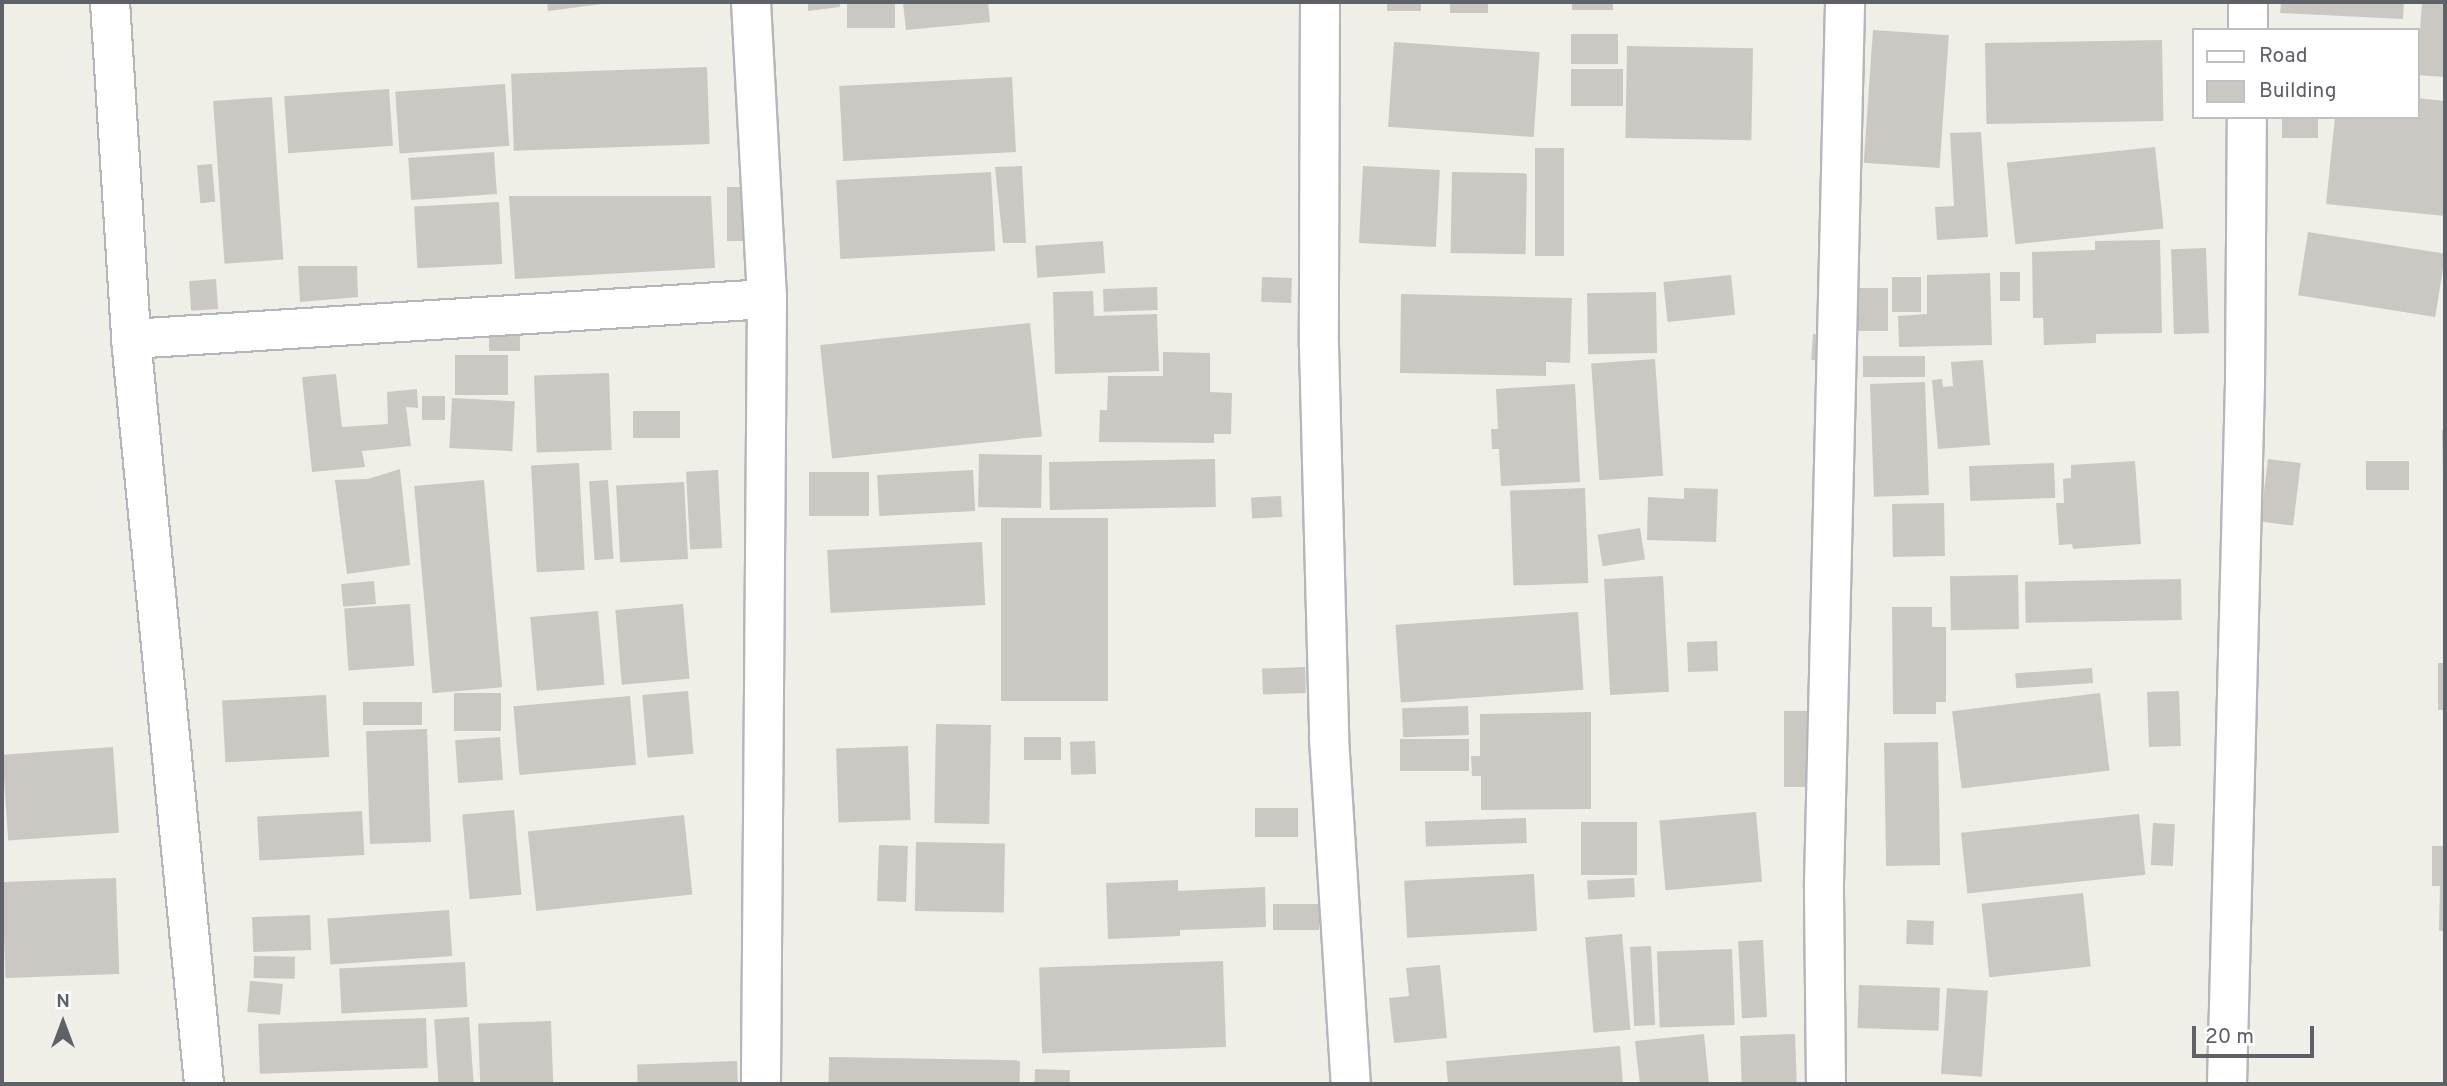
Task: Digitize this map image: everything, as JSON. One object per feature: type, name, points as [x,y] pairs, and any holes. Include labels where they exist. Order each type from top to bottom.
[{"type":"street","points":[[110,2],[131,339],[204,1084]]},
{"type":"street","points":[[751,2],[767,299],[761,1084]]},
{"type":"street","points":[[1320,2],[1319,346],[1329,738],[1352,1084]]},
{"type":"street","points":[[1826,1084],[1824,883],[1845,2]]},
{"type":"street","points":[[2248,2],[2248,28]]},
{"type":"street","points":[[2227,1084],[2245,383],[2247,119]]},
{"type":"street","points":[[131,339],[767,299]]},
{"type":"building","points":[[547,2],[610,2],[610,3],[548,11]]},
{"type":"building","points":[[808,2],[840,2],[840,7],[808,11]]},
{"type":"building","points":[[847,2],[895,2],[895,28],[847,28]]},
{"type":"building","points":[[988,2],[990,22],[906,30],[903,3]]},
{"type":"building","points":[[1387,2],[1421,2],[1421,11],[1387,11]]},
{"type":"building","points":[[1450,2],[1488,2],[1488,13],[1450,13]]},
{"type":"building","points":[[1572,2],[1613,2],[1613,10],[1572,10]]},
{"type":"building","points":[[2281,2],[2404,2],[2403,19],[2280,13]]},
{"type":"building","points":[[2422,2],[2445,2],[2445,77],[2419,75]]},
{"type":"building","points":[[1873,30],[1949,35],[1940,168],[1864,163]]},
{"type":"building","points":[[1571,34],[1618,34],[1618,64],[1571,64]]},
{"type":"building","points":[[2162,40],[2163,121],[1986,124],[1985,43]]},
{"type":"building","points":[[1394,42],[1540,52],[1534,137],[1388,127]]},
{"type":"building","points":[[1627,46],[1753,48],[1751,140],[1625,138]]},
{"type":"building","points":[[707,67],[710,144],[514,151],[511,74]]},
{"type":"building","points":[[1571,69],[1623,69],[1623,106],[1571,106]]},
{"type":"building","points":[[1012,77],[1016,152],[843,161],[839,86]]},
{"type":"building","points":[[505,84],[509,146],[400,154],[395,92]]},
{"type":"building","points":[[389,89],[393,146],[288,153],[284,96]]},
{"type":"building","points":[[272,97],[283,260],[225,264],[213,101]]},
{"type":"building","points":[[2419,98],[2445,101],[2445,216],[2326,204],[2335,119],[2419,119]]},
{"type":"building","points":[[2282,119],[2318,119],[2318,138],[2282,138]]},
{"type":"building","points":[[1981,132],[1988,237],[1937,240],[1935,207],[1954,206],[1950,133]]},
{"type":"building","points":[[2155,147],[2164,229],[2015,244],[2007,163]]},
{"type":"building","points":[[1535,148],[1564,148],[1564,256],[1535,256]]},
{"type":"building","points":[[494,152],[497,194],[411,200],[408,158]]},
{"type":"building","points":[[212,164],[215,202],[200,203],[197,165]]},
{"type":"building","points":[[1022,166],[1026,243],[1003,243],[995,167]]},
{"type":"building","points":[[1363,166],[1440,170],[1436,247],[1359,243]]},
{"type":"building","points":[[991,172],[995,251],[840,259],[836,180]]},
{"type":"building","points":[[1452,172],[1527,173],[1526,254],[1451,253]]},
{"type":"building","points":[[727,187],[748,187],[748,241],[727,241]]},
{"type":"building","points":[[509,196],[711,196],[715,268],[515,279]]},
{"type":"building","points":[[499,202],[502,264],[417,268],[414,206]]},
{"type":"building","points":[[2308,232],[2445,254],[2435,317],[2298,295]]},
{"type":"building","points":[[2160,240],[2162,333],[2096,334],[2096,343],[2044,345],[2043,318],[2033,318],[2032,252],[2095,250],[2095,241]]},
{"type":"building","points":[[1103,241],[1105,273],[1037,278],[1035,246]]},
{"type":"building","points":[[2206,248],[2209,333],[2174,334],[2171,249]]},
{"type":"building","points":[[298,266],[357,266],[358,297],[300,302]]},
{"type":"building","points":[[2000,272],[2020,272],[2020,301],[2000,301]]},
{"type":"building","points":[[1990,273],[1992,345],[1899,347],[1898,316],[1927,314],[1927,275]]},
{"type":"building","points":[[1731,275],[1735,315],[1668,322],[1663,282]]},
{"type":"building","points":[[1262,277],[1292,278],[1291,303],[1261,302]]},
{"type":"building","points":[[1892,277],[1921,277],[1921,312],[1892,312]]},
{"type":"building","points":[[216,279],[218,309],[191,311],[189,281]]},
{"type":"building","points":[[1157,287],[1158,310],[1104,312],[1103,289]]},
{"type":"building","points":[[1855,288],[1888,288],[1888,331],[1855,331]]},
{"type":"building","points":[[1093,291],[1094,316],[1157,314],[1159,371],[1055,374],[1053,292]]},
{"type":"building","points":[[1656,292],[1657,353],[1588,354],[1587,293]]},
{"type":"building","points":[[1401,294],[1572,298],[1570,363],[1546,362],[1546,376],[1400,373]]},
{"type":"building","points":[[1030,323],[1042,436],[832,458],[820,345]]},
{"type":"building","points":[[489,331],[520,331],[520,351],[489,351]]},
{"type":"building","points":[[1813,334],[1828,335],[1826,361],[1811,360]]},
{"type":"building","points":[[1163,352],[1210,353],[1210,392],[1232,393],[1231,434],[1214,434],[1214,443],[1099,442],[1100,410],[1107,410],[1108,376],[1163,376]]},
{"type":"building","points":[[455,355],[508,355],[508,395],[455,395]]},
{"type":"building","points":[[1863,356],[1925,356],[1925,377],[1863,377]]},
{"type":"building","points":[[1655,359],[1663,476],[1599,480],[1591,363]]},
{"type":"building","points":[[1983,360],[1990,445],[1938,449],[1932,380],[1942,379],[1943,387],[1953,386],[1951,362]]},
{"type":"building","points":[[609,373],[612,450],[537,453],[534,376]]},
{"type":"building","points":[[336,374],[342,427],[388,424],[387,392],[417,389],[418,408],[406,407],[411,446],[362,451],[365,467],[312,472],[302,377]]},
{"type":"building","points":[[1925,382],[1929,495],[1874,497],[1870,384]]},
{"type":"building","points":[[1575,384],[1580,482],[1501,486],[1499,449],[1492,449],[1491,429],[1498,429],[1496,389]]},
{"type":"building","points":[[422,396],[445,396],[445,420],[422,420]]},
{"type":"building","points":[[452,398],[515,401],[512,451],[449,448]]},
{"type":"building","points":[[633,411],[680,411],[680,438],[633,438]]},
{"type":"building","points":[[2442,430],[2445,430],[2445,476],[2443,476]]},
{"type":"building","points":[[979,454],[1042,455],[1041,508],[978,507]]},
{"type":"building","points":[[1215,459],[1216,507],[1050,510],[1049,462]]},
{"type":"building","points":[[2268,459],[2301,463],[2293,526],[2260,522]]},
{"type":"building","points":[[2135,461],[2141,544],[2073,549],[2072,544],[2059,545],[2056,503],[2064,503],[2063,479],[2071,478],[2071,465]]},
{"type":"building","points":[[2366,461],[2409,461],[2409,490],[2366,490]]},
{"type":"building","points":[[579,463],[585,570],[537,572],[531,466]]},
{"type":"building","points":[[2054,463],[2055,498],[1970,501],[1969,466]]},
{"type":"building","points":[[400,469],[410,565],[347,574],[335,480],[368,479]]},
{"type":"building","points":[[718,470],[722,548],[690,550],[686,472]]},
{"type":"building","points":[[973,470],[975,511],[879,516],[877,475]]},
{"type":"building","points":[[809,472],[869,472],[869,516],[809,516]]},
{"type":"building","points":[[484,480],[502,687],[432,693],[414,486]]},
{"type":"building","points":[[608,480],[614,559],[595,560],[589,481]]},
{"type":"building","points":[[684,482],[688,559],[620,562],[616,486]]},
{"type":"building","points":[[1585,488],[1588,583],[1513,586],[1510,491]]},
{"type":"building","points":[[1684,488],[1718,489],[1716,542],[1647,540],[1648,497],[1684,499]]},
{"type":"building","points":[[1281,496],[1282,517],[1252,519],[1251,498]]},
{"type":"building","points":[[1944,503],[1945,556],[1893,557],[1892,504]]},
{"type":"building","points":[[1001,518],[1108,518],[1108,701],[1001,701]]},
{"type":"building","points":[[1640,528],[1645,560],[1603,566],[1598,535]]},
{"type":"building","points":[[982,542],[985,605],[831,613],[827,550]]},
{"type":"building","points":[[2018,575],[2019,629],[1951,630],[1950,576]]},
{"type":"building","points":[[1663,576],[1669,692],[1610,695],[1604,579]]},
{"type":"building","points":[[2181,579],[2182,620],[2026,623],[2025,582]]},
{"type":"building","points":[[374,581],[376,604],[343,607],[341,584]]},
{"type":"building","points":[[410,604],[414,666],[348,670],[344,609]]},
{"type":"building","points":[[683,604],[690,679],[622,685],[615,610]]},
{"type":"building","points":[[1892,607],[1932,607],[1932,627],[1946,627],[1946,702],[1936,702],[1936,714],[1893,714]]},
{"type":"building","points":[[598,611],[604,685],[537,691],[530,617]]},
{"type":"building","points":[[1578,612],[1583,690],[1401,703],[1395,625]]},
{"type":"building","points":[[1717,641],[1718,671],[1688,672],[1687,642]]},
{"type":"building","points":[[2438,663],[2445,663],[2445,710],[2438,710]]},
{"type":"building","points":[[1305,667],[1306,693],[1263,694],[1262,669]]},
{"type":"building","points":[[2092,668],[2093,683],[2016,688],[2015,673]]},
{"type":"building","points":[[688,691],[693,754],[648,758],[642,695]]},
{"type":"building","points":[[2179,691],[2181,746],[2149,747],[2147,692]]},
{"type":"building","points":[[454,693],[501,693],[501,731],[454,731]]},
{"type":"building","points":[[2100,693],[2110,770],[1962,789],[1952,711]]},
{"type":"building","points":[[326,695],[329,757],[225,762],[222,700]]},
{"type":"building","points":[[630,696],[636,765],[519,775],[513,706]]},
{"type":"building","points":[[363,702],[422,702],[422,725],[363,725]]},
{"type":"building","points":[[1468,706],[1469,735],[1403,737],[1402,708]]},
{"type":"building","points":[[1784,711],[1808,711],[1808,787],[1784,787]]},
{"type":"building","points":[[1591,712],[1591,809],[1481,810],[1481,776],[1472,776],[1471,756],[1480,756],[1480,714]]},
{"type":"building","points":[[936,724],[991,725],[989,824],[934,823]]},
{"type":"building","points":[[427,729],[431,842],[370,844],[366,731]]},
{"type":"building","points":[[500,737],[503,780],[458,783],[455,740]]},
{"type":"building","points":[[1024,737],[1061,737],[1061,760],[1024,760]]},
{"type":"building","points":[[1400,739],[1469,739],[1469,771],[1400,771]]},
{"type":"building","points":[[1095,741],[1096,774],[1071,775],[1070,742]]},
{"type":"building","points":[[1938,742],[1940,865],[1886,866],[1884,743]]},
{"type":"building","points":[[908,746],[911,820],[839,822],[836,749]]},
{"type":"building","points":[[113,747],[119,833],[8,841],[2,755]]},
{"type":"building","points":[[1255,808],[1298,808],[1298,837],[1255,837]]},
{"type":"building","points":[[514,810],[521,895],[470,899],[462,815]]},
{"type":"building","points":[[362,811],[364,855],[259,860],[257,816]]},
{"type":"building","points":[[1756,812],[1762,882],[1665,890],[1659,820]]},
{"type":"building","points":[[2139,814],[2145,875],[1967,893],[1961,833]]},
{"type":"building","points":[[684,815],[692,895],[536,911],[528,831]]},
{"type":"building","points":[[1526,818],[1527,843],[1426,847],[1425,822]]},
{"type":"building","points":[[1581,822],[1637,822],[1637,875],[1581,875]]},
{"type":"building","points":[[2153,823],[2175,824],[2173,866],[2151,865]]},
{"type":"building","points":[[916,842],[1005,844],[1004,913],[915,911]]},
{"type":"building","points":[[879,845],[908,846],[906,902],[877,901]]},
{"type":"building","points":[[2432,846],[2445,846],[2445,931],[2439,931],[2440,886],[2432,886]]},
{"type":"building","points":[[1534,874],[1537,931],[1407,938],[1404,881]]},
{"type":"building","points":[[116,878],[119,974],[5,978],[2,882]]},
{"type":"building","points":[[1634,878],[1635,897],[1588,899],[1587,880]]},
{"type":"building","points":[[1178,880],[1178,891],[1265,887],[1266,927],[1180,930],[1180,936],[1108,939],[1106,883]]},
{"type":"building","points":[[2083,893],[2091,967],[1989,977],[1982,904]]},
{"type":"building","points":[[1273,904],[1319,904],[1319,930],[1273,930]]},
{"type":"building","points":[[449,910],[452,956],[331,964],[327,919]]},
{"type":"building","points":[[310,915],[311,950],[253,952],[252,917]]},
{"type":"building","points":[[1907,920],[1934,921],[1933,945],[1906,944]]},
{"type":"building","points":[[1622,934],[1630,1030],[1594,1033],[1585,937]]},
{"type":"building","points":[[1763,940],[1767,1017],[1742,1018],[1738,941]]},
{"type":"building","points":[[1651,946],[1655,1025],[1634,1026],[1630,947]]},
{"type":"building","points":[[1732,949],[1735,1025],[1660,1028],[1657,952]]},
{"type":"building","points":[[254,956],[295,957],[295,979],[254,978]]},
{"type":"building","points":[[1223,961],[1226,1047],[1042,1053],[1039,967]]},
{"type":"building","points":[[465,962],[467,1007],[342,1014],[339,969]]},
{"type":"building","points":[[1440,965],[1447,1038],[1394,1043],[1389,998],[1409,996],[1406,968]]},
{"type":"building","points":[[250,981],[283,984],[280,1015],[247,1012]]},
{"type":"building","points":[[1859,985],[1940,988],[1938,1031],[1857,1028]]},
{"type":"building","points":[[1947,988],[1988,991],[1982,1077],[1941,1074]]},
{"type":"building","points":[[469,1017],[474,1084],[439,1084],[434,1019]]},
{"type":"building","points":[[426,1018],[428,1068],[260,1074],[258,1024]]},
{"type":"building","points":[[551,1021],[553,1084],[480,1084],[478,1024]]},
{"type":"building","points":[[1704,1034],[1709,1084],[1640,1084],[1635,1041]]},
{"type":"building","points":[[1795,1034],[1797,1084],[1742,1084],[1740,1036]]},
{"type":"building","points":[[1620,1046],[1623,1084],[1448,1084],[1446,1061]]},
{"type":"building","points":[[829,1057],[1020,1060],[1020,1084],[829,1084]]},
{"type":"building","points":[[737,1061],[738,1084],[638,1084],[637,1064]]},
{"type":"building","points":[[1035,1069],[1070,1070],[1069,1084],[1034,1084]]}]
